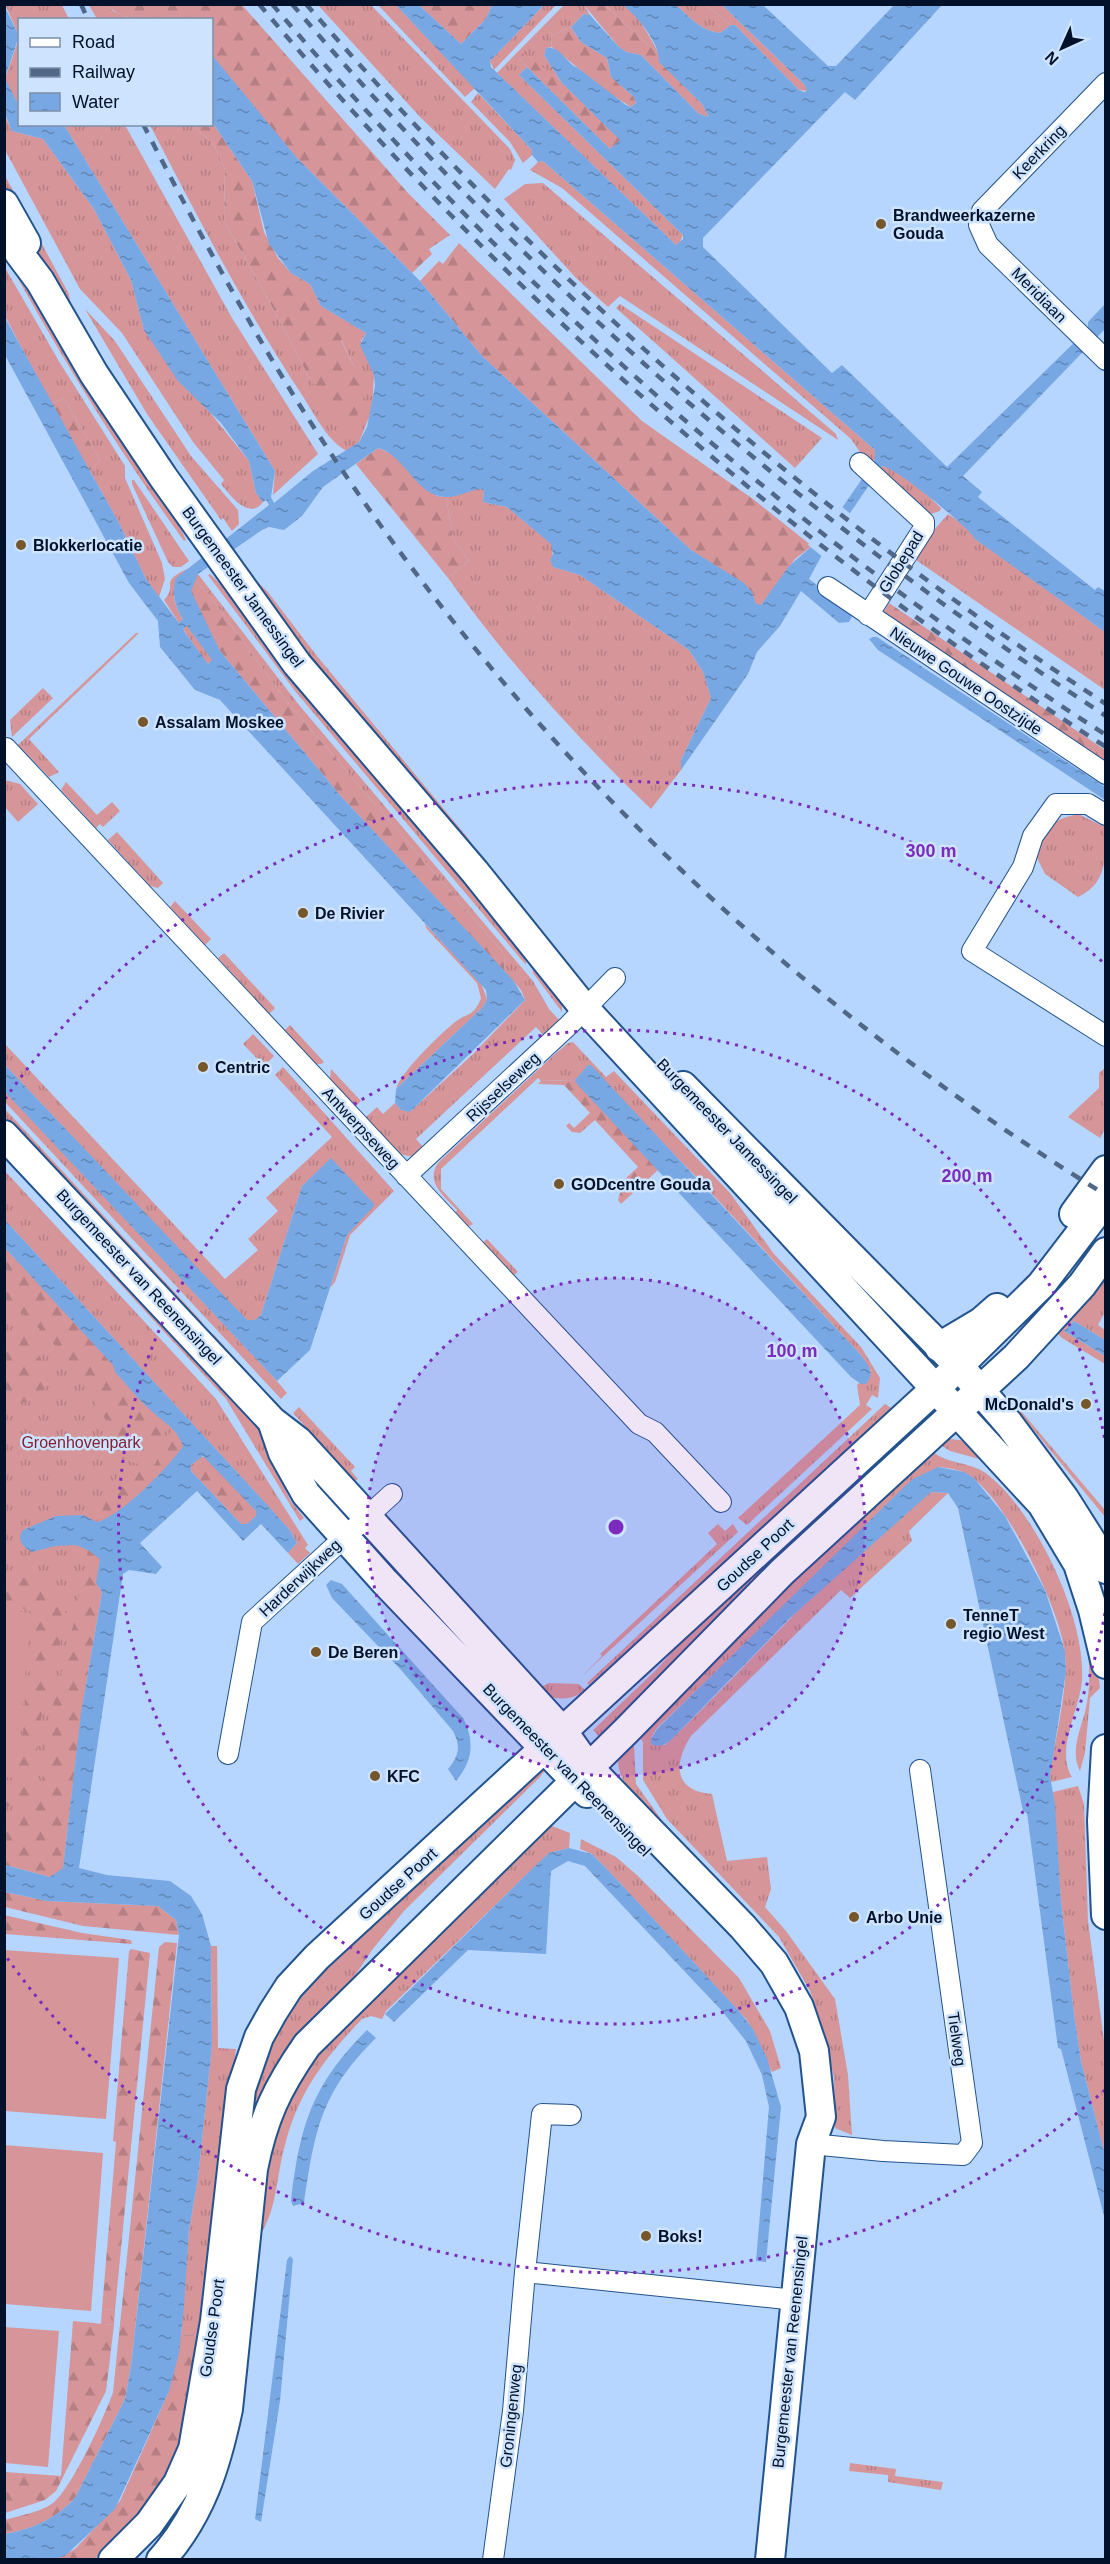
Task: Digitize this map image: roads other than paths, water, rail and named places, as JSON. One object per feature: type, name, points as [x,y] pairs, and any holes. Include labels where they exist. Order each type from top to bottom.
[{"type":"main road","name":"Burgemeester Jamessingel","points":[[4,204],[29,250],[40,281]]},
{"type":"main road","name":"Burgemeester Jamessingel","points":[[4,228],[40,281],[94,374],[297,664],[475,872],[599,994],[743,1148],[980,1390]]},
{"type":"main road","name":"Burgemeester Jamessingel","points":[[599,994],[936,1388]]},
{"type":"main road","name":"Burgemeester van Reenensingel","points":[[4,1135],[272,1420],[298,1441],[368,1519],[581,1774],[743,1927],[774,1963],[800,2007],[814,2051],[821,2117],[811,2144],[770,2559]]},
{"type":"main road","points":[[949,1356],[981,1322],[1008,1298],[1056,1242],[1106,1170]]},
{"type":"main road","points":[[949,1356],[1041,1285],[1106,1200]]},
{"type":"main road","points":[[957,1412],[1060,1310],[1106,1252]]},
{"type":"main road","name":"Goudse Poort","points":[[113,2559],[149,2524],[178,2483],[193,2449],[215,2321],[238,2104],[259,2037],[289,1987],[317,1957],[936,1388],[949,1356]]},
{"type":"main road","points":[[936,1388],[1098,1562]]},
{"type":"main road","points":[[980,1390],[1009,1424],[1076,1515],[1098,1562],[1093,1610],[1106,1664]]},
{"type":"main road","name":"Goudse Poort","points":[[161,2559],[181,2536],[202,2501],[220,2447],[228,2409],[260,2131],[287,2075],[307,2045],[782,1572],[957,1412]]},
{"type":"main road","name":"Burgemeester van Reenensingel","points":[[272,1420],[297,1480],[344,1538],[554,1741]]},
{"type":"main road","points":[[1106,1749],[1102,1821],[1106,1915]]},
{"type":"street","name":"Keerkring","points":[[979,225],[982,211],[1106,83]]},
{"type":"street","name":"Meridiaan","points":[[979,225],[988,245],[1099,353]]},
{"type":"street","name":"Globepad","points":[[867,469],[924,522],[924,528],[868,615]]},
{"type":"street","name":"Nieuwe Gouwe Oostzijde","points":[[828,587],[1106,774]]},
{"type":"street","name":"Antwerpseweg","points":[[5,749],[639,1424],[655,1432],[721,1502]]},
{"type":"street","points":[[1106,815],[1088,804],[1056,804],[1033,836],[1023,867],[972,951],[1106,1036]]},
{"type":"street","name":"Rijsselseweg","points":[[406,1176],[599,994]]},
{"type":"street","points":[[368,1519],[392,1494]]},
{"type":"street","points":[[1076,1515],[1088,1525],[1106,1530]]},
{"type":"street","name":"Harderwijkweg","points":[[228,1754],[252,1622],[368,1519]]},
{"type":"street","name":"Tielweg","points":[[811,2144],[963,2155],[972,2143],[922,1800],[920,1770]]},
{"type":"street","name":"Groningenweg","points":[[493,2559],[513,2411],[542,2114],[572,2115]]},
{"type":"street","points":[[525,2272],[796,2300]]},
{"type":"water","points":[[396,5],[419,5],[461,44],[486,19],[492,5],[544,5],[490,61],[491,67],[676,245],[683,239],[683,235],[519,75],[527,67],[610,149],[620,140],[562,83],[544,55],[546,48],[556,49],[574,66],[631,107],[636,103],[634,97],[611,77],[607,58],[581,42],[571,27],[584,14],[590,15],[618,46],[626,52],[641,55],[699,114],[709,117],[702,104],[659,62],[652,39],[641,23],[623,5],[676,5],[701,26],[720,33],[731,25],[735,25],[799,90],[804,92],[807,91],[805,85],[722,5],[763,5],[828,66],[836,66],[894,5],[942,5],[855,100],[845,92],[703,238],[703,247],[832,373],[842,365],[947,467],[1088,329],[1088,322],[1105,304],[1105,329],[963,476],[982,492],[978,497],[1095,590],[1098,587],[1105,591],[1105,632],[975,539],[960,523],[916,486],[882,466],[823,553],[809,579],[849,610],[852,616],[849,622],[839,623],[801,591],[780,626],[757,652],[748,674],[681,770],[681,760],[711,698],[703,672],[689,650],[580,575],[553,567],[550,560],[553,554],[551,544],[507,507],[483,502],[484,491],[481,489],[450,497],[435,495],[418,483],[396,458],[378,448],[323,487],[302,516],[284,530],[269,527],[262,530],[198,574],[191,591],[220,651],[339,794],[513,980],[525,1000],[410,1112],[401,1110],[395,1103],[396,1089],[483,1007],[487,999],[486,990],[220,700],[195,690],[160,647],[158,621],[129,583],[5,355],[4,316],[120,525],[146,579],[179,623],[183,619],[175,599],[176,578],[269,505],[266,500],[263,502],[256,493],[249,461],[221,423],[178,381],[144,330],[131,280],[94,209],[43,139],[12,131],[5,114],[5,78],[18,104],[18,126],[65,126],[275,471],[271,497],[274,503],[313,471],[359,442],[367,427],[375,386],[374,375],[360,345],[366,333],[321,306],[310,284],[291,273],[269,244],[252,181],[213,123],[213,56],[297,158],[420,281],[482,356],[691,550],[744,583],[752,592],[756,604],[761,605],[789,566],[812,546],[844,505],[875,460],[875,450],[543,161],[538,162],[532,155],[532,150]],"holes":[[[187,626],[212,660],[208,664],[183,629]]]},
{"type":"water","points":[[5,7],[18,34],[18,39],[5,78]]},
{"type":"water","points":[[877,637],[1105,787],[1105,800],[878,650],[869,639]]},
{"type":"water","points":[[5,1065],[247,1320],[255,1320],[261,1315],[302,1186],[331,1158],[375,1205],[347,1235],[310,1350],[277,1381],[5,1092]]},
{"type":"water","points":[[588,1065],[591,1065],[860,1354],[871,1372],[866,1384],[861,1384],[851,1377],[577,1084],[575,1080]]},
{"type":"water","points":[[5,1220],[271,1509],[289,1529],[297,1543],[288,1553],[261,1524],[243,1541],[197,1491],[140,1543],[162,1567],[156,1574],[129,1570],[123,1574],[79,1868],[107,1875],[170,1881],[191,1896],[202,1914],[211,1946],[212,2045],[198,2178],[189,2230],[179,2353],[169,2391],[115,2509],[65,2556],[54,2559],[5,2559],[5,2534],[43,2522],[60,2512],[75,2498],[125,2399],[131,2366],[179,1935],[176,1920],[158,1906],[47,1901],[5,1892],[5,1865],[50,1877],[63,1868],[81,1713],[102,1592],[96,1583],[100,1559],[88,1550],[76,1545],[55,1546],[32,1552],[23,1545],[20,1537],[23,1530],[56,1516],[83,1515],[97,1522],[107,1518],[144,1490],[183,1446],[175,1431],[139,1399],[115,1372],[113,1365],[5,1248]],"holes":[[[203,1456],[256,1511],[256,1516],[247,1524],[241,1524],[191,1471],[191,1465]]]},
{"type":"water","points":[[1074,1321],[1105,1340],[1105,1356],[1064,1331]]},
{"type":"water","points":[[938,1467],[964,1472],[974,1478],[1005,1516],[1045,1590],[1065,1651],[1066,1672],[1050,1776],[1055,1804],[1061,1901],[1074,2014],[1081,2061],[1105,2155],[1105,2220],[1061,2049],[1058,2048],[1027,1813],[1023,1811],[958,1508],[948,1493],[931,1492],[789,1619],[672,1739],[662,1745],[651,1744],[651,1739],[657,1729],[905,1486],[913,1479]]},
{"type":"water","points":[[331,1580],[342,1584],[463,1718],[471,1743],[466,1766],[456,1781],[448,1769],[458,1751],[453,1731],[402,1671],[332,1598],[326,1585]]},
{"type":"water","points":[[569,1848],[592,1854],[607,1869],[739,2011],[753,2029],[767,2058],[781,2107],[766,2262],[756,2261],[769,2107],[762,2075],[746,2041],[722,2011],[585,1866],[568,1861],[551,1871],[546,1954],[468,1950],[394,2022],[385,2014],[549,1853]]},
{"type":"water","points":[[367,2030],[376,2038],[357,2058],[332,2095],[317,2134],[304,2203],[293,2206],[291,2201],[299,2150],[312,2108],[333,2069]]},
{"type":"water","points":[[290,2256],[293,2259],[280,2401],[261,2522],[255,2519],[287,2260]]},
{"type":"railway","points":[[81,4],[87,18]]},
{"type":"railway","points":[[259,4],[352,111],[449,213],[550,312],[654,407],[762,498],[874,585],[988,668],[1106,747]]},
{"type":"railway","points":[[272,4],[364,108],[460,209],[559,307],[662,400],[768,490],[878,576],[990,657],[1106,735]]},
{"type":"railway","points":[[292,4],[382,106],[475,204],[572,298],[673,389],[777,476],[884,560],[994,640],[1106,716]]},
{"type":"railway","points":[[306,4],[487,200],[583,293],[681,382],[783,468],[888,551],[995,629],[1106,704]]},
{"type":"railway","points":[[144,126],[229,286],[324,443],[403,556],[488,664],[578,766],[673,862],[774,954],[880,1040],[991,1120],[1106,1195]]},
{"type":"place","name":"Brandweerkazerne Gouda","points":[[881,224]]},
{"type":"place","name":"Blokkerlocatie","points":[[21,545]]},
{"type":"place","name":"Assalam Moskee","points":[[143,722]]},
{"type":"place","name":"De Rivier","points":[[303,913]]},
{"type":"place","name":"Centric","points":[[203,1067]]},
{"type":"place","name":"GODcentre Gouda","points":[[559,1184]]},
{"type":"place","name":"McDonald's","points":[[1086,1404]]},
{"type":"place","name":"TenneT regio West","points":[[951,1624]]},
{"type":"place","name":"De Beren","points":[[316,1652]]},
{"type":"place","name":"KFC","points":[[375,1776]]},
{"type":"place","name":"Arbo Unie","points":[[854,1917]]},
{"type":"place","name":"Boks!","points":[[646,2236]]},
{"type":"park label","name":"Groenhovenpark","points":[[81,1442]]}]
